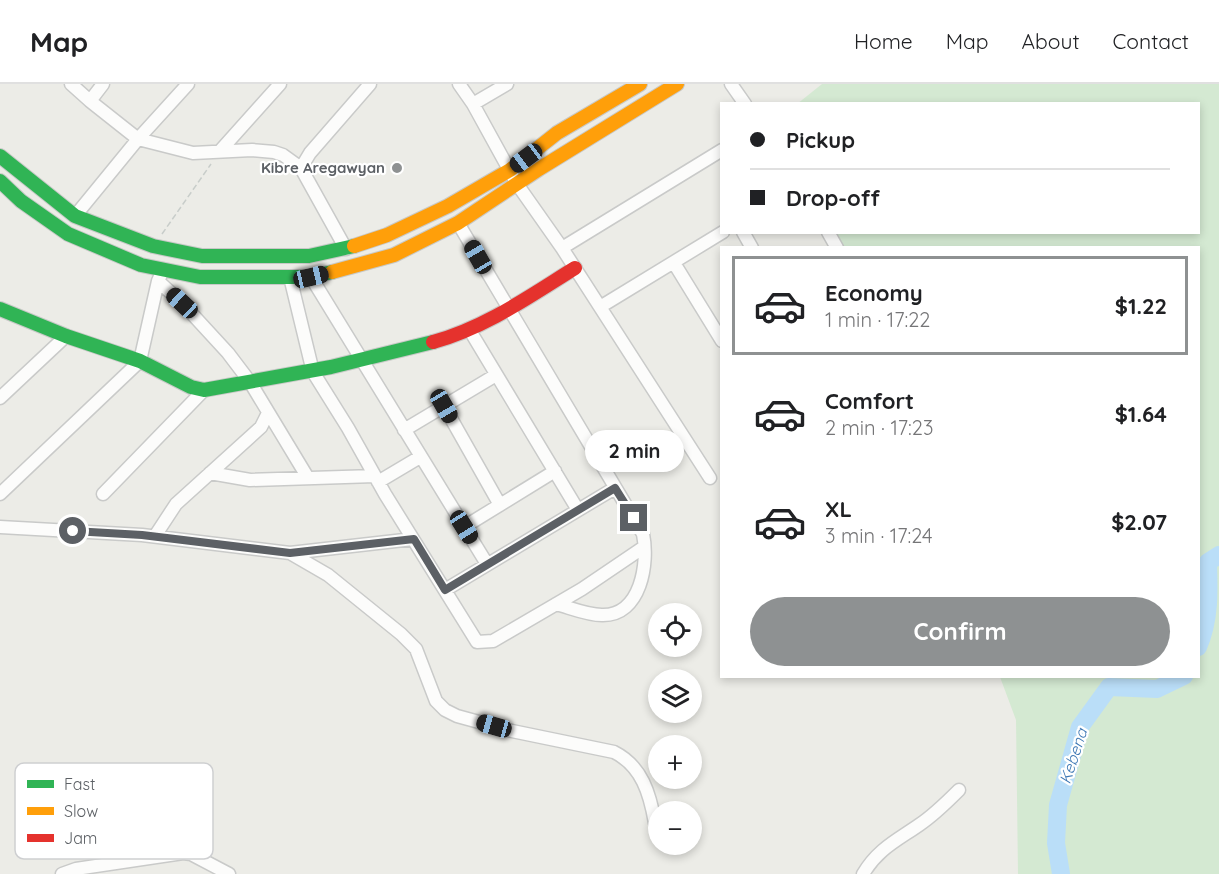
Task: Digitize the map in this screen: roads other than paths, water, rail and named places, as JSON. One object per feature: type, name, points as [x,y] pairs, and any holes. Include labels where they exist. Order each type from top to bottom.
[{"type":"main road","points":[[0,156],[75,216],[153,246],[202,256],[309,256],[346,249],[387,235],[448,206],[510,170],[557,134],[640,84]]},
{"type":"main road","points":[[0,181],[21,201],[68,234],[160,275],[220,278],[311,277],[394,255],[458,223],[677,84]]},
{"type":"main road","points":[[0,309],[66,336],[140,361],[190,387],[204,390],[362,362],[442,339],[469,330],[575,268]]},
{"type":"street","points":[[71,84],[138,139],[193,153],[252,150],[283,155],[301,168],[346,249]]},
{"type":"street","points":[[90,100],[103,84]]},
{"type":"street","points":[[75,216],[138,139],[188,84]]},
{"type":"street","points":[[220,151],[280,84]]},
{"type":"street","points":[[301,168],[310,153],[370,84]]},
{"type":"street","points":[[459,84],[473,104],[517,184],[562,248],[711,478]]},
{"type":"street","points":[[473,104],[507,84]]},
{"type":"street","points":[[731,84],[744,102]]},
{"type":"street","points":[[562,248],[720,151]]},
{"type":"street","points":[[458,223],[643,534],[642,577],[638,592],[630,604],[620,611],[604,615],[556,604]]},
{"type":"street","points":[[600,307],[720,234]]},
{"type":"street","points":[[674,263],[720,338]]},
{"type":"street","points":[[0,494],[140,361],[160,275]]},
{"type":"street","points":[[160,275],[228,353],[250,382],[308,478]]},
{"type":"street","points":[[290,277],[313,372],[470,633],[480,642],[493,641],[644,548]]},
{"type":"street","points":[[311,277],[487,564]]},
{"type":"street","points":[[469,330],[578,510]]},
{"type":"street","points":[[0,398],[66,336]]},
{"type":"street","points":[[404,430],[496,375]]},
{"type":"street","points":[[104,494],[204,390]]},
{"type":"street","points":[[444,406],[500,504]]},
{"type":"street","points":[[155,536],[176,504],[261,427],[268,413]]},
{"type":"street","points":[[210,473],[250,480],[377,479],[420,457]]},
{"type":"street","points":[[464,527],[555,471]]},
{"type":"street","points":[[445,590],[615,488]]},
{"type":"street","points":[[0,527],[155,536],[290,553],[414,539]]},
{"type":"street","points":[[290,553],[328,575],[401,634],[416,649],[436,701],[445,710],[457,716],[512,731],[614,752],[624,757],[645,783],[651,801]]},
{"type":"street","points":[[863,874],[876,855],[891,842],[921,824],[959,790]]},
{"type":"street","points":[[62,874],[76,869],[143,859]]},
{"type":"street","points":[[200,859],[229,874]]},
{"type":"waterway","name":"Kebena","points":[[1200,642],[1207,616],[1208,562],[1219,555]]},
{"type":"waterway","name":"Kebena","points":[[1061,874],[1056,843],[1058,805],[1080,727],[1109,687],[1157,689],[1180,678]]},
{"type":"place","name":"Kibre Aregawyan","points":[[397,168]]}]
